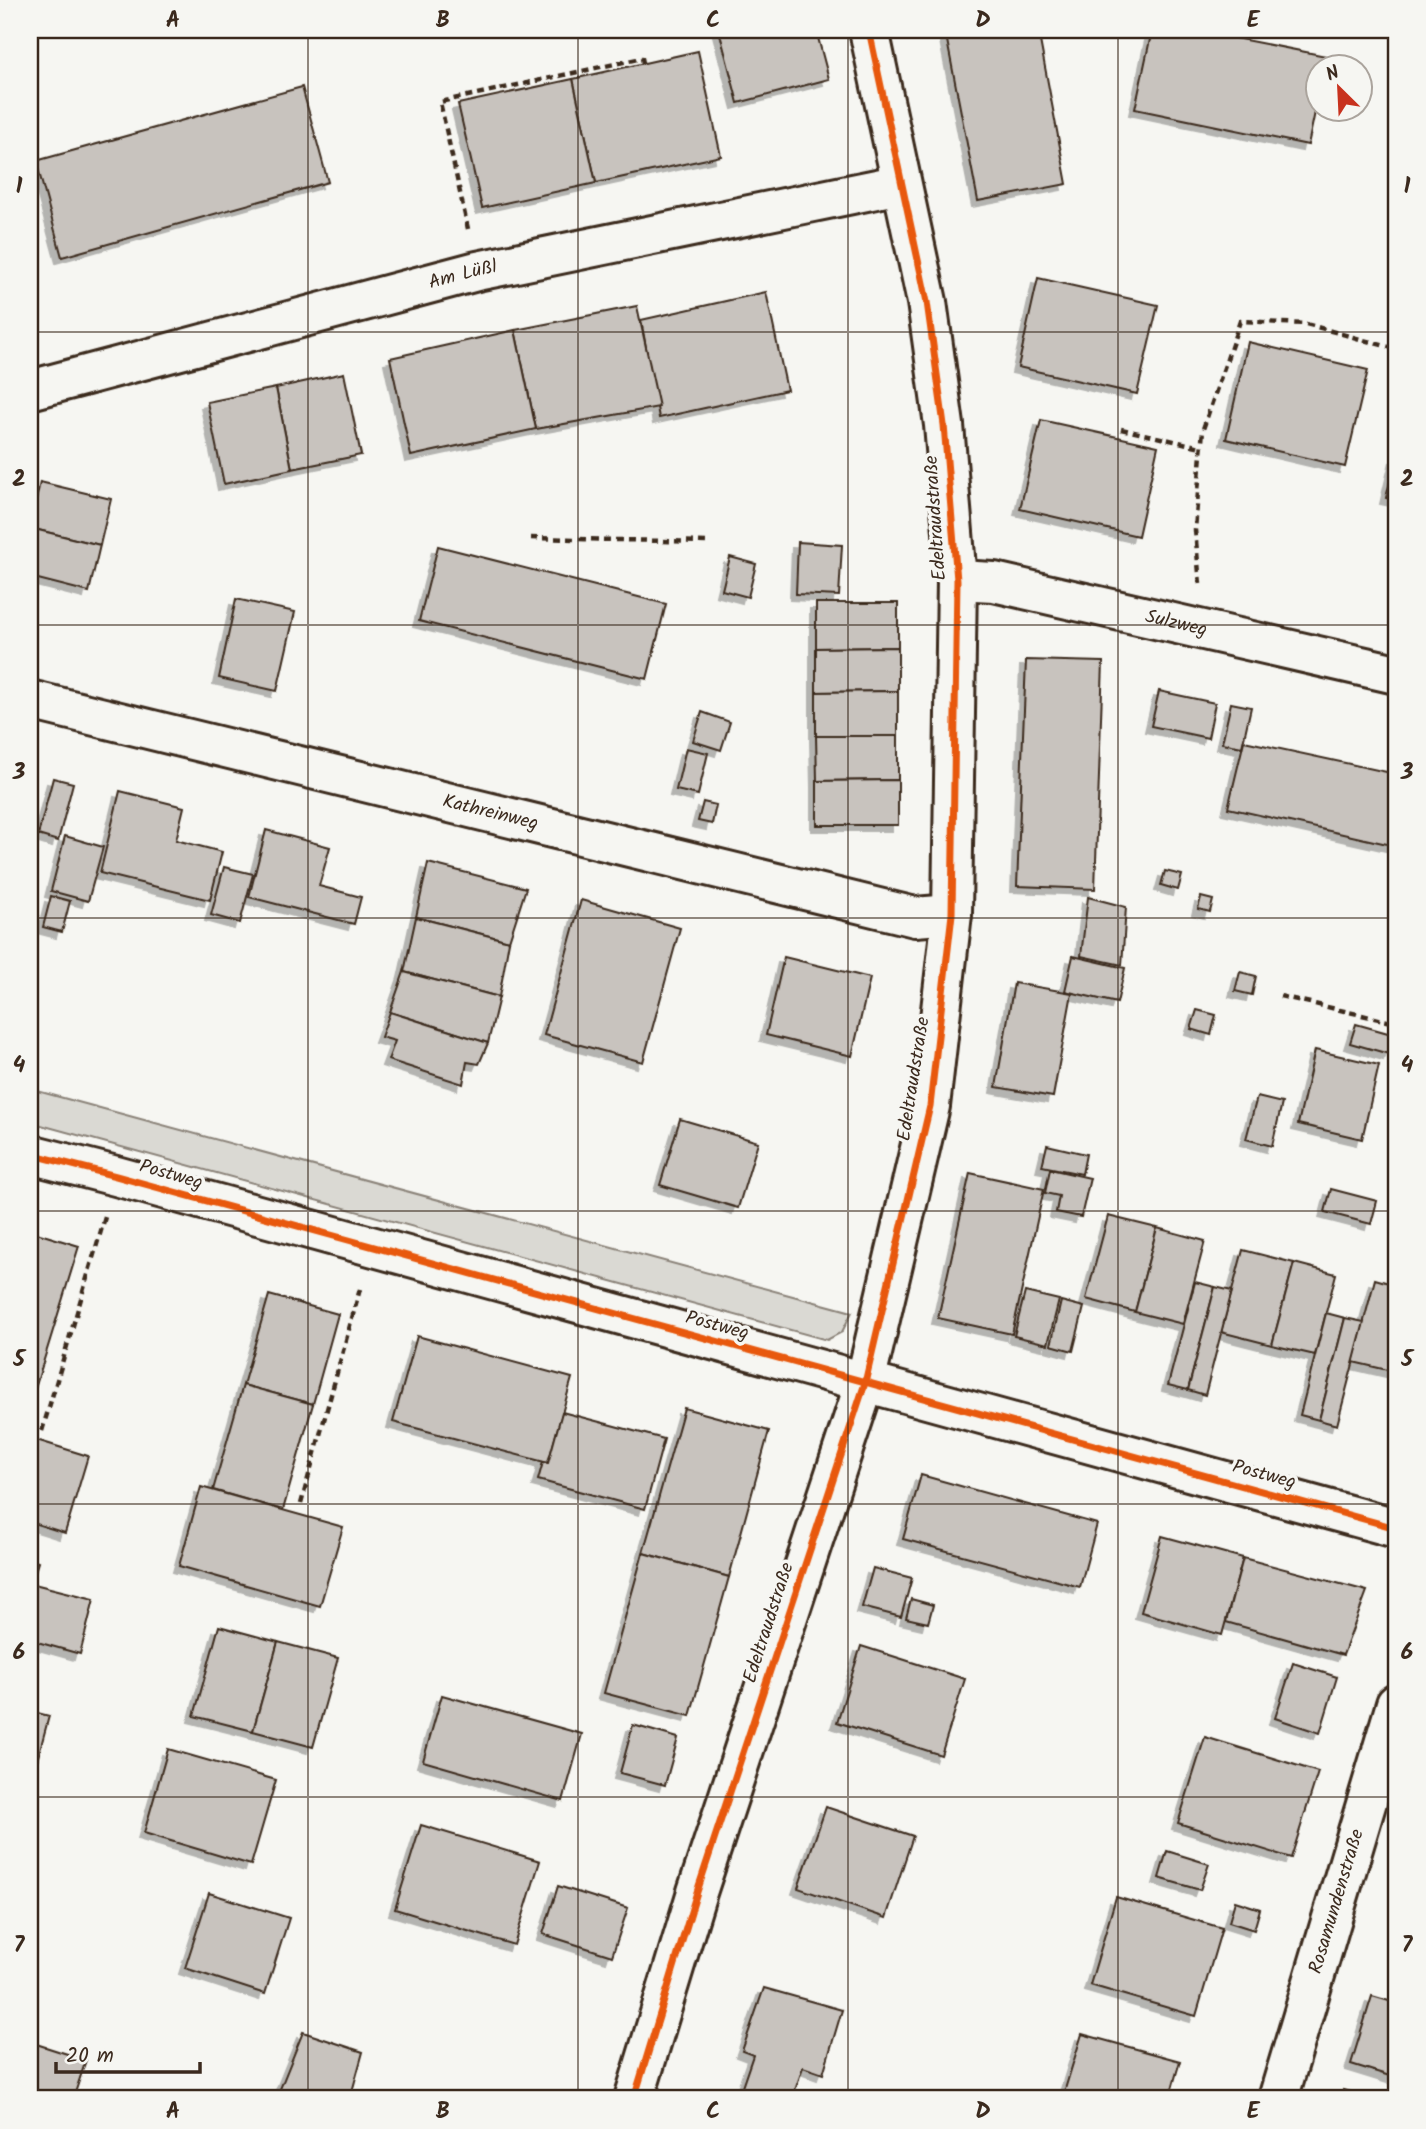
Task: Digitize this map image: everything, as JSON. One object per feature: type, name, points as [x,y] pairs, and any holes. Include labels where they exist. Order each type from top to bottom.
[{"type":"street","name":"Edeltraudstraße","points":[[634,2099],[697,1892],[865,1383],[930,1106],[951,914],[957,580],[944,425],[927,302],[869,30]]},
{"type":"street","name":"Am Lüßl","points":[[30,390],[477,271],[901,184]]},
{"type":"street","name":"Sulzweg","points":[[957,580],[994,582],[1396,674]]},
{"type":"street","name":"Kathreinweg","points":[[30,700],[915,917],[951,914]]},
{"type":"street","name":"Postweg","points":[[30,1154],[1396,1528]]},
{"type":"street","name":"Rosamundenstraße","points":[[1278,2099],[1396,1704]]},
{"type":"path","points":[[477,271],[440,102],[520,87],[642,58],[643,63]]},
{"type":"path","points":[[1204,630],[1195,530],[1203,429],[1240,321],[1306,324],[1396,349]]},
{"type":"path","points":[[1121,429],[1201,447]]},
{"type":"path","points":[[531,538],[708,542]]},
{"type":"path","points":[[1280,996],[1396,1023]]},
{"type":"path","points":[[42,1431],[116,1176]]},
{"type":"path","points":[[301,1504],[372,1247]]},
{"type":"shaded area","points":[[30,1089],[852,1312],[842,1332],[827,1340],[30,1122]]},
{"type":"building","points":[[719,30],[816,30],[829,79],[738,103]]},
{"type":"building","points":[[945,30],[1038,30],[1067,184],[978,201]]},
{"type":"building","points":[[1152,30],[1194,30],[1306,52],[1304,122],[1313,122],[1308,145],[1135,109]]},
{"type":"building","points":[[698,51],[721,156],[596,183],[573,79]]},
{"type":"building","points":[[573,79],[596,183],[482,208],[458,104]]},
{"type":"building","points":[[302,87],[328,182],[62,257],[36,161]]},
{"type":"building","points":[[1038,278],[1158,305],[1137,394],[1018,367]]},
{"type":"building","points":[[766,292],[787,390],[659,418],[641,320]]},
{"type":"building","points":[[637,306],[659,407],[536,429],[515,330]]},
{"type":"building","points":[[515,330],[536,429],[411,456],[390,358]]},
{"type":"building","points":[[1248,342],[1368,370],[1345,467],[1226,439]]},
{"type":"building","points":[[344,373],[361,455],[292,469],[276,388]]},
{"type":"building","points":[[276,388],[292,469],[224,484],[207,402]]},
{"type":"building","points":[[1041,420],[1158,446],[1138,536],[1020,509]]},
{"type":"building","points":[[1396,456],[1396,500],[1386,498]]},
{"type":"building","points":[[40,482],[111,499],[100,545],[30,528]]},
{"type":"building","points":[[30,528],[100,545],[89,592],[30,577]]},
{"type":"building","points":[[798,542],[842,545],[839,596],[796,594]]},
{"type":"building","points":[[438,546],[666,604],[647,679],[419,621]]},
{"type":"building","points":[[730,557],[756,564],[748,597],[722,590]]},
{"type":"building","points":[[236,599],[295,612],[277,691],[219,678]]},
{"type":"building","points":[[816,603],[898,603],[898,647],[816,648]]},
{"type":"building","points":[[898,647],[898,691],[816,692],[816,648]]},
{"type":"building","points":[[1026,660],[1103,662],[1095,889],[1017,886]]},
{"type":"building","points":[[898,691],[898,736],[816,736],[816,692]]},
{"type":"building","points":[[1159,691],[1215,703],[1208,738],[1151,726]]},
{"type":"building","points":[[1231,703],[1251,707],[1242,747],[1222,743]]},
{"type":"building","points":[[702,712],[730,722],[721,750],[693,741]]},
{"type":"building","points":[[816,736],[898,736],[898,780],[817,781]]},
{"type":"building","points":[[1244,741],[1396,774],[1396,846],[1228,808]]},
{"type":"building","points":[[686,748],[708,753],[698,795],[676,790]]},
{"type":"building","points":[[53,778],[73,783],[58,841],[38,835]]},
{"type":"building","points":[[898,780],[898,825],[817,825],[817,781]]},
{"type":"building","points":[[120,791],[184,807],[176,840],[222,852],[210,900],[100,873]]},
{"type":"building","points":[[703,802],[716,805],[712,824],[698,821]]},
{"type":"building","points":[[266,830],[330,847],[319,886],[361,897],[354,924],[249,897]]},
{"type":"building","points":[[65,836],[103,847],[88,901],[51,891]]},
{"type":"building","points":[[428,863],[526,888],[509,941],[416,917]]},
{"type":"building","points":[[224,867],[253,874],[240,923],[211,915]]},
{"type":"building","points":[[1165,871],[1182,875],[1178,890],[1161,885]]},
{"type":"building","points":[[51,896],[70,901],[62,932],[43,927]]},
{"type":"building","points":[[1088,897],[1126,907],[1122,965],[1081,956]]},
{"type":"building","points":[[1201,897],[1213,900],[1210,912],[1198,909]]},
{"type":"building","points":[[581,900],[680,928],[643,1062],[544,1035]]},
{"type":"building","points":[[416,917],[509,941],[499,997],[404,972]]},
{"type":"building","points":[[1073,956],[1125,968],[1117,1003],[1065,991]]},
{"type":"building","points":[[784,957],[870,978],[852,1056],[766,1035]]},
{"type":"building","points":[[404,972],[499,997],[488,1043],[390,1012]]},
{"type":"building","points":[[1240,972],[1256,976],[1252,995],[1235,991]]},
{"type":"building","points":[[1014,983],[1072,993],[1053,1097],[996,1087]]},
{"type":"building","points":[[1197,1010],[1216,1015],[1211,1035],[1191,1029]]},
{"type":"building","points":[[390,1012],[488,1043],[479,1064],[467,1062],[463,1084],[388,1060],[395,1041],[381,1037]]},
{"type":"building","points":[[1356,1024],[1395,1035],[1389,1054],[1350,1043]]},
{"type":"building","points":[[1315,1050],[1379,1065],[1362,1139],[1298,1124]]},
{"type":"building","points":[[1257,1097],[1282,1103],[1272,1146],[1246,1139]]},
{"type":"building","points":[[680,1119],[758,1142],[738,1208],[660,1185]]},
{"type":"building","points":[[1047,1145],[1086,1154],[1082,1174],[1042,1166]]},
{"type":"building","points":[[1050,1169],[1090,1178],[1081,1217],[1056,1212],[1059,1196],[1045,1193]]},
{"type":"building","points":[[970,1173],[1044,1189],[1012,1334],[938,1318]]},
{"type":"building","points":[[1331,1189],[1377,1201],[1371,1224],[1325,1212]]},
{"type":"building","points":[[1108,1216],[1157,1228],[1135,1312],[1086,1299]]},
{"type":"building","points":[[1157,1228],[1205,1241],[1183,1324],[1135,1312]]},
{"type":"building","points":[[30,1231],[79,1246],[30,1405]]},
{"type":"building","points":[[1243,1250],[1294,1263],[1272,1345],[1221,1332]]},
{"type":"building","points":[[1294,1263],[1336,1274],[1315,1355],[1272,1345]]},
{"type":"building","points":[[1375,1279],[1396,1285],[1396,1372],[1353,1362]]},
{"type":"building","points":[[1195,1282],[1215,1287],[1188,1390],[1168,1385]]},
{"type":"building","points":[[1215,1287],[1232,1291],[1205,1395],[1188,1390]]},
{"type":"building","points":[[1025,1292],[1059,1300],[1048,1344],[1014,1336]]},
{"type":"building","points":[[269,1295],[338,1314],[313,1404],[243,1385]]},
{"type":"building","points":[[1061,1301],[1084,1307],[1073,1351],[1051,1345]]},
{"type":"building","points":[[1326,1313],[1345,1318],[1319,1420],[1300,1415]]},
{"type":"building","points":[[1345,1318],[1364,1322],[1337,1425],[1319,1420]]},
{"type":"building","points":[[417,1336],[572,1378],[548,1463],[393,1422]]},
{"type":"building","points":[[243,1385],[313,1404],[283,1510],[213,1490]]},
{"type":"building","points":[[684,1408],[769,1431],[729,1577],[643,1553]]},
{"type":"building","points":[[562,1412],[664,1439],[645,1509],[538,1480],[543,1462],[548,1463]]},
{"type":"building","points":[[30,1438],[88,1456],[65,1533],[30,1522]]},
{"type":"building","points":[[921,1475],[1097,1524],[1080,1587],[903,1539]]},
{"type":"building","points":[[201,1487],[343,1527],[320,1606],[179,1566]]},
{"type":"building","points":[[1162,1536],[1243,1558],[1222,1635],[1141,1612]]},
{"type":"building","points":[[643,1553],[729,1577],[690,1716],[604,1693]]},
{"type":"building","points":[[1243,1558],[1367,1591],[1343,1655],[1226,1622]]},
{"type":"building","points":[[30,1559],[38,1562],[32,1581],[30,1581]]},
{"type":"building","points":[[873,1568],[912,1578],[901,1617],[862,1607]]},
{"type":"building","points":[[30,1583],[94,1599],[80,1654],[30,1640]]},
{"type":"building","points":[[911,1599],[933,1605],[928,1623],[906,1618]]},
{"type":"building","points":[[219,1626],[278,1642],[253,1731],[194,1716]]},
{"type":"building","points":[[278,1642],[338,1658],[313,1747],[253,1731]]},
{"type":"building","points":[[861,1646],[965,1679],[941,1755],[837,1722]]},
{"type":"building","points":[[1293,1663],[1337,1677],[1320,1733],[1275,1718]]},
{"type":"building","points":[[442,1695],[582,1734],[563,1801],[423,1761]]},
{"type":"building","points":[[30,1711],[49,1716],[30,1787]]},
{"type":"building","points":[[633,1725],[678,1738],[665,1785],[620,1773]]},
{"type":"building","points":[[1205,1737],[1318,1772],[1291,1858],[1178,1823]]},
{"type":"building","points":[[168,1749],[276,1780],[251,1865],[144,1833]]},
{"type":"building","points":[[826,1807],[913,1836],[886,1918],[798,1888]]},
{"type":"building","points":[[421,1825],[540,1861],[514,1945],[395,1909]]},
{"type":"building","points":[[1167,1851],[1209,1864],[1200,1890],[1159,1878]]},
{"type":"building","points":[[558,1886],[628,1908],[612,1956],[543,1934]]},
{"type":"building","points":[[209,1893],[289,1918],[265,1994],[185,1968]]},
{"type":"building","points":[[1116,1897],[1222,1928],[1196,2016],[1090,1985]]},
{"type":"building","points":[[1235,1901],[1260,1909],[1254,1930],[1229,1922]]},
{"type":"building","points":[[764,1988],[842,2010],[823,2074],[803,2067],[792,2099],[738,2099],[753,2055],[742,2051]]},
{"type":"building","points":[[1372,1996],[1396,2003],[1396,2068],[1393,2077],[1351,2064]]},
{"type":"building","points":[[303,2032],[363,2052],[350,2099],[276,2099]]},
{"type":"building","points":[[1082,2034],[1180,2061],[1169,2099],[1062,2099]]},
{"type":"building","points":[[30,2042],[86,2060],[73,2099],[30,2099]]},
{"type":"building","points":[[1343,2090],[1373,2099],[1341,2099]]},
{"type":"cycle path","points":[[634,2099],[697,1892],[865,1383],[930,1106],[952,914],[957,580],[944,425],[927,302],[869,30]]},
{"type":"cycle path","points":[[30,1154],[1396,1528]]}]
